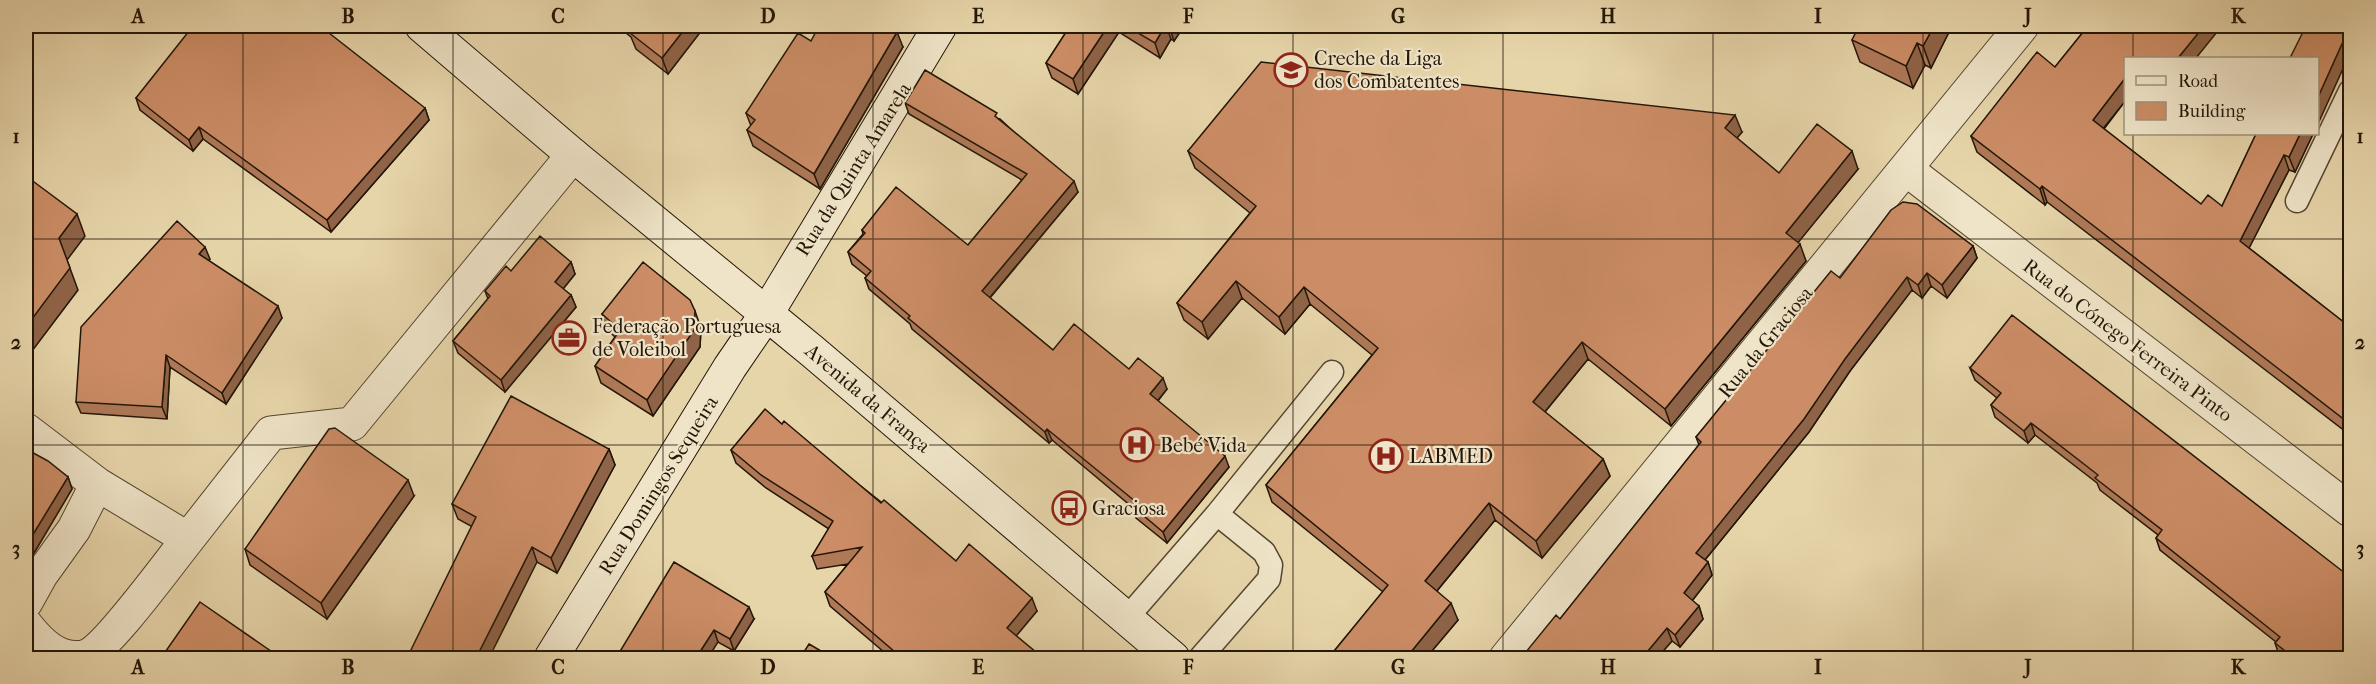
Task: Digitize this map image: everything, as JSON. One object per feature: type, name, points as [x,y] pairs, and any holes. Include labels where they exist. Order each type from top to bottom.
[{"type":"street","name":"Avenida da França","points":[[422,26],[573,155],[767,313],[1173,658]]},
{"type":"street","name":"Rua da Quinta Amarela","points":[[767,313],[940,26]]},
{"type":"street","name":"Rua da Graciosa","points":[[1506,658],[2022,26]]},
{"type":"street","points":[[26,625],[42,645],[65,657],[86,657],[104,644],[272,433],[352,424],[573,155]]},
{"type":"street","name":"Rua do Cónego Ferreira Pinto","points":[[1906,169],[2350,510]]},
{"type":"street","name":"Rua Domingos Sequeira","points":[[551,658],[730,367],[767,313]]},
{"type":"street","points":[[26,430],[97,484],[188,539]]},
{"type":"street","points":[[26,602],[41,575],[74,530],[97,484]]},
{"type":"lane","points":[[2297,201],[2350,91]]},
{"type":"lane","points":[[1126,619],[1217,514],[1332,372]]},
{"type":"lane","points":[[1200,658],[1269,579],[1271,565],[1264,552],[1217,514]]},
{"type":"building","points":[[193,26],[320,26],[425,108],[327,220],[199,127],[189,140],[136,98]]},
{"type":"building","points":[[631,26],[687,26],[662,58],[630,33],[634,28]]},
{"type":"building","points":[[819,26],[886,26],[897,32],[814,174],[747,130],[755,120],[746,113],[798,33],[811,41]]},
{"type":"building","points":[[1070,26],[1108,26],[1073,79],[1046,63]]},
{"type":"building","points":[[1126,26],[1165,26],[1155,43]]},
{"type":"building","points":[[1859,26],[1934,26],[1923,46],[1917,43],[1906,66],[1852,40]]},
{"type":"building","points":[[2088,26],[2204,26],[2179,57],[2124,57],[2124,80],[2093,120],[2201,204],[2208,195],[2222,206],[2256,135],[2300,135],[2289,157],[2284,155],[2240,241],[2350,327],[2350,424],[2042,186],[2040,189],[1971,136],[2037,52],[2055,67]]},
{"type":"building","points":[[2306,26],[2350,26],[2319,95],[2319,57],[2290,57]]},
{"type":"building","points":[[1261,62],[1735,115],[1725,128],[1779,173],[1817,124],[1852,151],[1786,233],[1800,244],[1665,409],[1582,342],[1533,402],[1603,459],[1536,541],[1489,503],[1425,581],[1451,603],[1406,658],[1345,658],[1335,650],[1388,585],[1266,485],[1378,348],[1304,287],[1279,317],[1236,281],[1202,322],[1177,303],[1256,206],[1188,151]]},
{"type":"building","points":[[925,70],[997,113],[995,116],[1074,181],[982,291],[1053,350],[1074,324],[1129,369],[1138,358],[1163,378],[1150,394],[1225,456],[1163,532],[1132,506],[1136,502],[1047,429],[1045,432],[908,318],[910,316],[865,278],[871,271],[848,252],[865,233],[862,230],[896,187],[968,245],[1027,174],[905,103]]},
{"type":"building","points":[[26,176],[77,214],[59,238],[70,268],[26,327]]},
{"type":"building","points":[[1903,202],[1917,204],[1973,246],[1942,285],[1927,273],[1918,285],[1907,277],[1845,359],[1804,419],[1696,553],[1708,562],[1684,593],[1699,606],[1675,635],[1667,628],[1642,658],[1521,658],[1556,615],[1560,619],[1701,442],[1696,437],[1831,271],[1840,278],[1891,210]]},
{"type":"building","points":[[177,221],[205,247],[199,254],[278,306],[222,393],[166,355],[162,407],[76,402],[81,327]]},
{"type":"building","points":[[540,236],[571,262],[555,282],[571,295],[501,380],[453,341],[490,296],[485,291],[506,266],[511,271]]},
{"type":"building","points":[[643,262],[690,300],[695,311],[694,330],[647,400],[595,366],[620,330],[602,314]]},
{"type":"building","points":[[2012,315],[2350,577],[2350,658],[2294,658],[2275,643],[2280,637],[2156,538],[2162,530],[2095,478],[2098,475],[2031,423],[2024,431],[1991,405],[2001,393],[1970,368]]},
{"type":"building","points":[[511,396],[609,449],[551,558],[532,547],[476,658],[407,658],[476,517],[452,504]]},
{"type":"building","points":[[765,409],[782,424],[784,421],[881,503],[884,500],[956,561],[969,544],[1032,598],[1007,628],[1043,658],[902,658],[825,592],[862,547],[812,556],[833,521],[761,475],[731,450]]},
{"type":"building","points":[[335,428],[408,480],[321,603],[245,549],[329,429]]},
{"type":"building","points":[[26,449],[48,461],[68,477],[29,541],[26,539]]},
{"type":"building","points":[[674,562],[749,607],[730,639],[714,630],[696,658],[616,658]]},
{"type":"building","points":[[200,602],[278,656],[277,658],[161,658]]},
{"type":"building","points":[[809,644],[833,658],[800,658]]},
{"type":"building","points":[[26,650],[37,658],[26,658]]},
{"type":"place","name":"Creche da Liga dos Combatentes","points":[[1291,70]]},
{"type":"place","name":"Federação Portuguesa de Voleibol","points":[[569,338]]},
{"type":"place","name":"Bebé Vida","points":[[1137,445]]},
{"type":"place","name":"LABMED","points":[[1386,456]]},
{"type":"place","name":"Graciosa","points":[[1069,508]]}]
